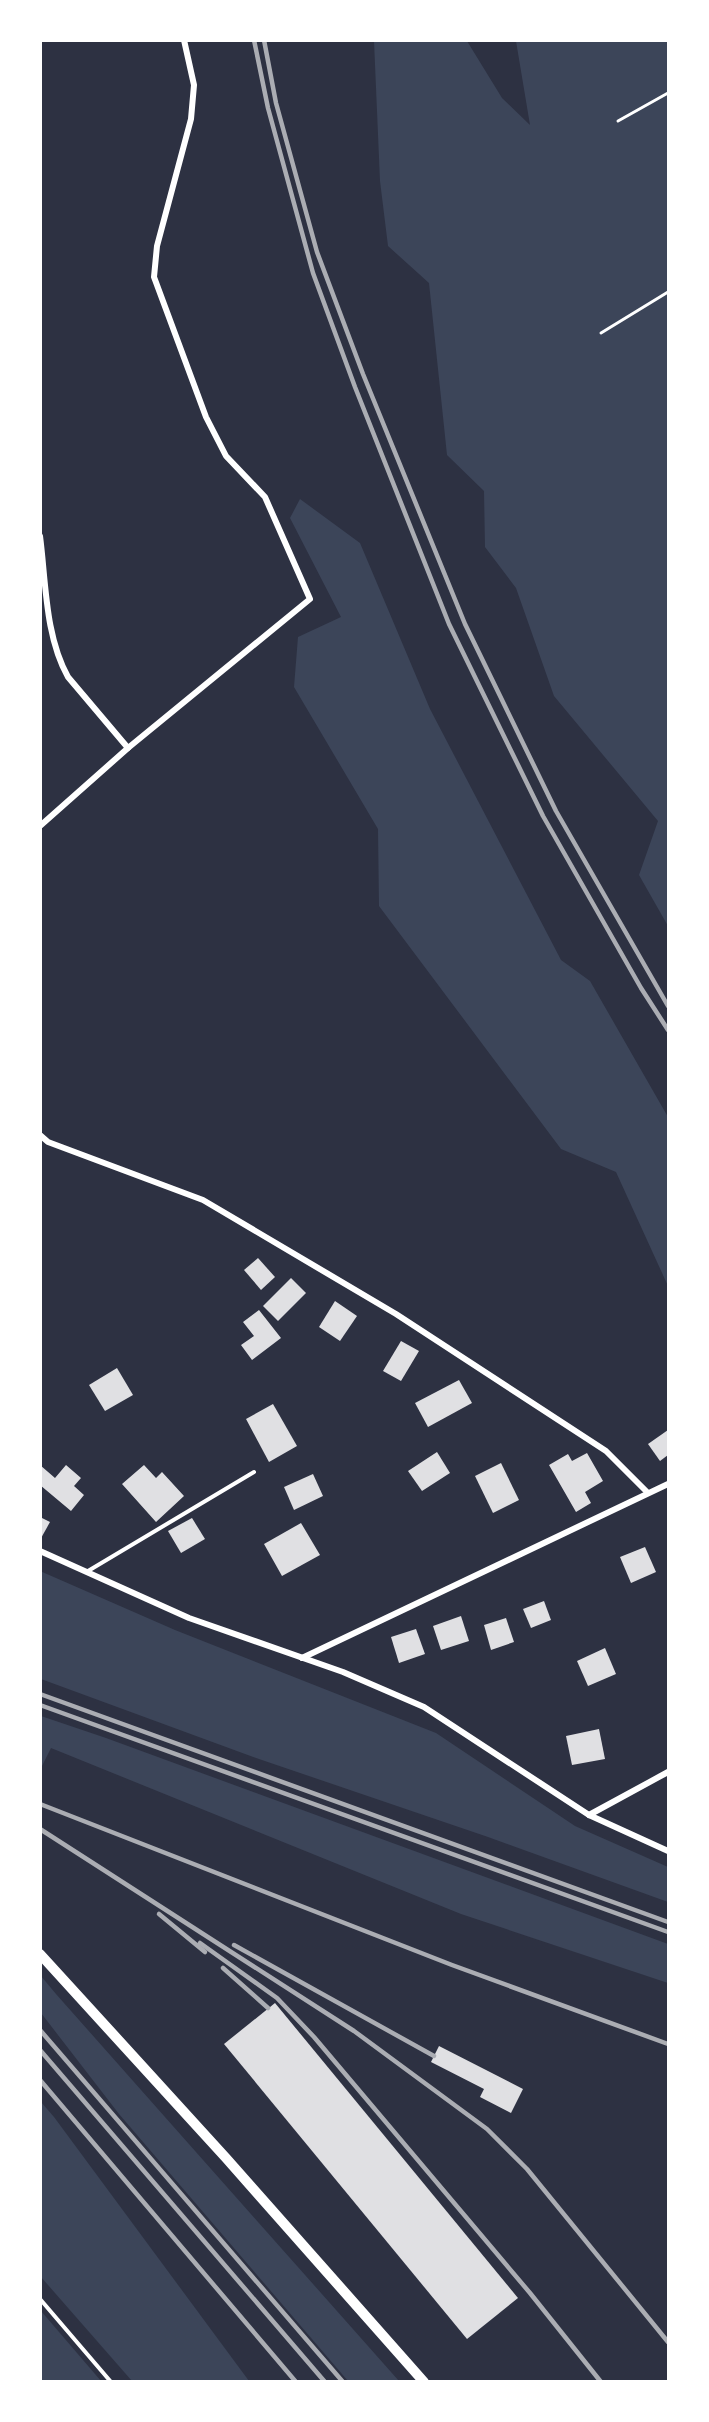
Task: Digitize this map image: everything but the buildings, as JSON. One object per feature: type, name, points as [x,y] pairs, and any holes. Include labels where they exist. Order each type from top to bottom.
[{"type":"main road","points":[[40,1954],[424,2382]]},
{"type":"street","points":[[40,826],[128,748],[309,599],[264,497],[226,456],[206,417],[154,278],[157,246],[191,119],[194,85],[184,40]]},
{"type":"street","points":[[40,536],[48,606],[56,651],[61,665],[68,677],[128,748]]},
{"type":"street","points":[[40,1135],[48,1142],[203,1200],[386,1308],[606,1451],[647,1492]]},
{"type":"street","points":[[302,1658],[647,1492],[669,1484]]},
{"type":"street","points":[[40,1551],[88,1570],[189,1618],[343,1672],[424,1707],[589,1815],[669,1851]]},
{"type":"street","points":[[589,1815],[669,1772]]},
{"type":"lane","points":[[88,1570],[254,1472]]},
{"type":"lane","points":[[40,2300],[111,2382]]},
{"type":"path","points":[[618,121],[669,93]]},
{"type":"path","points":[[601,333],[669,292]]},
{"type":"shaded area","points":[[374,41],[467,41],[502,98],[530,125],[516,41],[668,41],[668,926],[639,875],[658,821],[554,696],[516,588],[485,547],[484,491],[447,455],[429,283],[388,246],[380,181]]},
{"type":"shaded area","points":[[300,499],[360,543],[430,709],[561,960],[590,981],[668,1117],[668,1286],[616,1172],[561,1149],[379,906],[378,829],[294,687],[298,637],[341,617],[290,518]]},
{"type":"shaded area","points":[[40,1571],[175,1630],[436,1733],[575,1826],[668,1867],[668,1902],[488,1837],[259,1759],[41,1679]]},
{"type":"shaded area","points":[[41,1716],[668,1944],[668,1983],[461,1914],[51,1748],[41,1768]]},
{"type":"shaded area","points":[[41,1976],[399,2381],[348,2381],[119,2114],[41,2013]]},
{"type":"shaded area","points":[[41,2102],[249,2381],[132,2381],[41,2277]]},
{"type":"shaded area","points":[[41,2311],[101,2381],[41,2381]]},
{"type":"railway","points":[[254,40],[268,108],[313,273],[355,387],[449,624],[543,816],[641,988],[668,1030]]},
{"type":"railway","points":[[264,40],[276,103],[317,252],[363,374],[465,624],[556,811],[668,1006]]},
{"type":"railway","points":[[40,1694],[668,1922]]},
{"type":"railway","points":[[40,1705],[668,1932]]},
{"type":"railway","points":[[40,1804],[452,1965],[668,2044]]},
{"type":"railway","points":[[40,1829],[354,2031],[487,2129],[527,2169],[668,2342]]},
{"type":"railway","points":[[159,1914],[205,1952]]},
{"type":"railway","points":[[200,1943],[277,1998],[314,2037],[530,2293],[601,2382]]},
{"type":"railway","points":[[234,1945],[434,2056]]},
{"type":"railway","points":[[223,1968],[268,2008]]},
{"type":"railway","points":[[40,2030],[343,2382]]},
{"type":"railway","points":[[40,2050],[325,2382]]},
{"type":"railway","points":[[40,2080],[296,2382]]}]
